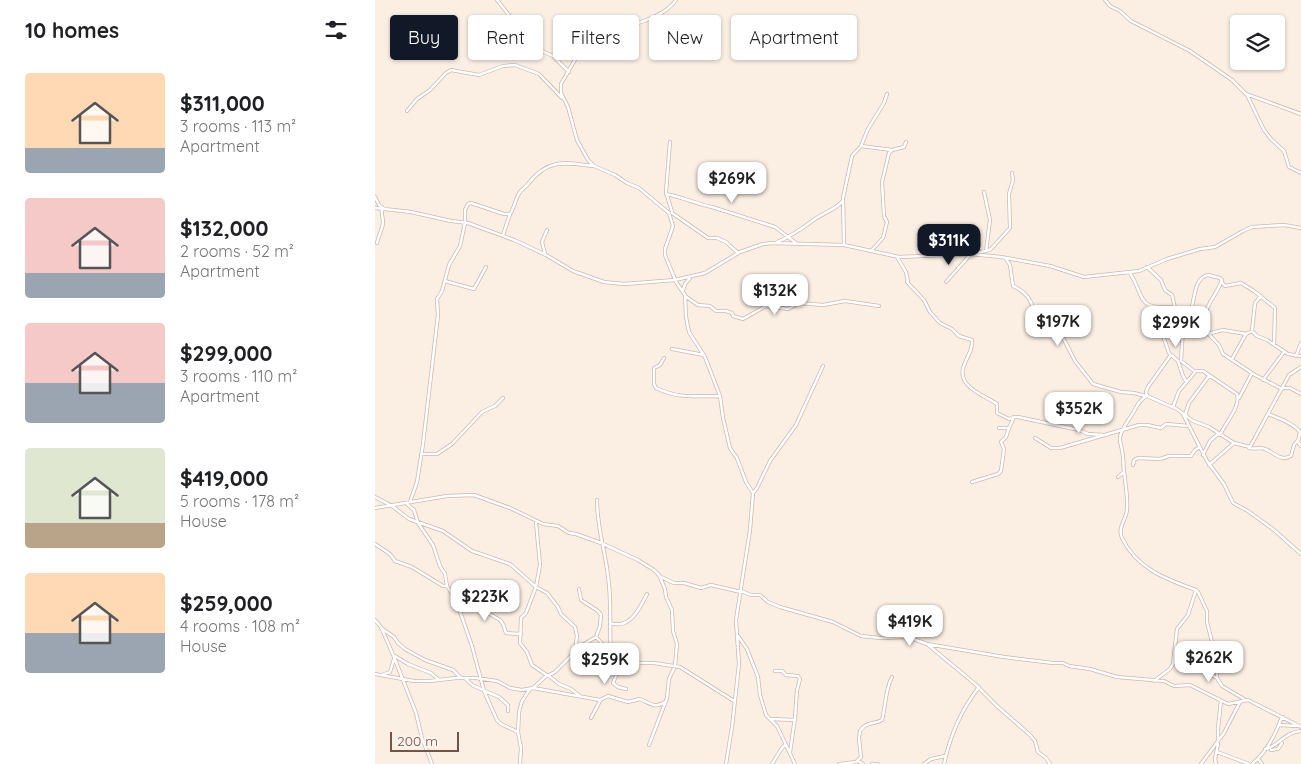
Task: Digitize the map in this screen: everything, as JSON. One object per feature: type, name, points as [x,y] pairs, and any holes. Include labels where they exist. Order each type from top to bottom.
[{"type":"street","points":[[497,0],[525,37],[541,50],[553,56],[569,72]]},
{"type":"street","points":[[594,166],[588,160],[577,140],[561,86],[594,28],[638,23],[663,12],[676,0]]},
{"type":"street","points":[[1105,0],[1110,6],[1118,9],[1131,21],[1190,51],[1231,80],[1246,94],[1264,130],[1284,151],[1289,166],[1301,172]]},
{"type":"street","points":[[407,111],[417,99],[430,90],[451,70],[479,75],[509,65],[539,74],[563,98]]},
{"type":"street","points":[[844,245],[845,228],[842,202],[852,156],[861,146],[868,129],[885,103],[887,94]]},
{"type":"street","points":[[1246,94],[1301,114]]},
{"type":"street","points":[[669,142],[666,194],[673,226],[665,253],[675,280],[685,296],[689,332],[704,355],[721,396],[723,418],[730,448],[737,458],[746,482],[753,493],[751,530],[736,620],[739,664],[732,731],[726,764]]},
{"type":"street","points":[[861,146],[892,150],[904,147],[906,142]]},
{"type":"street","points":[[883,149],[889,154]]},
{"type":"street","points":[[871,251],[882,240],[887,222],[883,216],[883,182],[889,154],[892,150]]},
{"type":"street","points":[[503,235],[521,190],[527,186],[537,173],[547,166],[565,163],[594,166],[639,188],[667,210],[672,221]]},
{"type":"street","points":[[375,208],[411,212],[451,222],[465,223],[503,235],[546,255],[573,271],[606,282],[631,284],[692,277],[711,270],[738,253],[763,244],[844,245],[897,257],[970,254],[986,251],[991,249],[1010,228],[1009,191],[1013,180],[1013,173]]},
{"type":"street","points":[[984,192],[990,220],[986,251]]},
{"type":"street","points":[[666,194],[680,196],[702,206],[712,207],[775,227],[797,244]]},
{"type":"street","points":[[375,197],[383,210]]},
{"type":"street","points":[[775,243],[842,202]]},
{"type":"street","points":[[407,503],[414,493],[417,482],[426,424],[438,315],[437,299],[442,291],[449,265],[460,246],[465,223],[465,210],[469,203],[504,214],[510,214]]},
{"type":"street","points":[[377,243],[383,224],[381,214],[383,210]]},
{"type":"street","points":[[671,213],[708,238],[717,238],[726,242],[738,253]]},
{"type":"street","points":[[970,254],[1050,266],[1084,277],[1130,272],[1189,252],[1215,247],[1247,228],[1284,225],[1301,228]]},
{"type":"street","points":[[546,255],[542,244],[547,230]]},
{"type":"street","points":[[946,282],[970,254]]},
{"type":"street","points":[[897,257],[906,272],[907,282],[924,300],[930,312],[959,336],[972,340],[972,348],[963,367],[965,384],[997,404],[997,413],[1009,419],[1014,417],[1032,419],[1088,434],[1105,436]]},
{"type":"street","points":[[1005,258],[1009,265],[1013,286],[1023,290],[1032,303],[1034,312],[1055,322],[1075,361],[1093,384],[1147,396],[1173,407],[1197,423],[1209,427],[1234,443],[1248,448],[1263,448],[1284,459],[1291,456],[1300,432],[1298,429],[1268,414]]},
{"type":"street","points":[[444,281],[473,289],[478,285],[486,267]]},
{"type":"street","points":[[1147,267],[1161,280],[1164,288],[1171,295],[1183,329]]},
{"type":"street","points":[[1130,272],[1143,300],[1155,307],[1175,308]]},
{"type":"street","points":[[1238,398],[1235,392],[1203,371],[1196,371],[1180,360],[1183,329],[1200,279],[1205,275],[1211,275],[1220,278],[1225,286],[1241,282],[1276,309],[1274,345]]},
{"type":"street","points":[[683,292],[686,282],[692,277]]},
{"type":"street","points":[[1221,282],[1205,310],[1203,327],[1207,334],[1219,345],[1223,354],[1252,373],[1263,380],[1282,388],[1290,388],[1301,394]]},
{"type":"street","points":[[685,296],[698,305],[710,306],[716,311],[726,311],[743,320],[766,306],[787,309],[799,303],[823,305],[845,301],[879,306]]},
{"type":"street","points":[[1252,331],[1255,303],[1261,296]]},
{"type":"street","points":[[1160,313],[1159,324],[1170,356],[1178,361],[1186,381]]},
{"type":"street","points":[[1207,334],[1223,330],[1247,333],[1252,331]]},
{"type":"street","points":[[1252,331],[1258,337],[1284,352],[1301,356]]},
{"type":"street","points":[[1232,359],[1247,333]]},
{"type":"street","points":[[1296,356],[1301,344]]},
{"type":"street","points":[[672,349],[704,355]]},
{"type":"street","points":[[1263,380],[1284,352]]},
{"type":"street","points":[[1147,396],[1148,387],[1170,356]]},
{"type":"street","points":[[664,358],[654,368],[654,386],[656,388],[667,393],[690,397],[721,396]]},
{"type":"street","points":[[753,493],[772,456],[796,425],[823,366]]},
{"type":"street","points":[[1245,447],[1250,447],[1253,444],[1289,376],[1301,367]]},
{"type":"street","points":[[1173,407],[1186,381],[1196,371]]},
{"type":"street","points":[[1203,456],[1210,441],[1219,434],[1252,373]]},
{"type":"street","points":[[1209,376],[1189,403],[1184,414],[1203,456],[1224,484],[1234,504],[1248,511],[1274,530],[1301,554]]},
{"type":"street","points":[[1147,396],[1139,403],[1122,430],[1119,442],[1123,452],[1127,508],[1121,529],[1122,538],[1140,561],[1160,576],[1196,590],[1207,611],[1207,622],[1217,662],[1217,678]]},
{"type":"street","points":[[421,454],[437,454],[452,444],[482,412],[495,406],[503,398]]},
{"type":"street","points":[[972,482],[998,474],[1001,471],[1004,449],[1001,442],[1006,436],[1014,417]]},
{"type":"street","points":[[1035,438],[1051,448],[1056,448],[1070,446],[1145,424],[1161,428],[1166,424],[1189,426]]},
{"type":"street","points":[[999,428],[1009,428]]},
{"type":"street","points":[[1298,440],[1301,446]]},
{"type":"street","points":[[1209,465],[1234,443]]},
{"type":"street","points":[[1133,465],[1134,460],[1138,458],[1161,459],[1169,456],[1191,456],[1200,447]]},
{"type":"street","points":[[1118,477],[1124,472]]},
{"type":"street","points":[[375,508],[470,494],[510,508],[543,524],[558,526],[569,533],[601,542],[638,560],[665,580],[674,583],[684,583],[701,588],[711,585],[751,595],[760,595],[780,607],[833,622],[861,636],[880,638],[908,637],[917,639],[927,644],[979,687],[1034,740],[1039,752],[1050,764]]},
{"type":"street","points":[[375,497],[392,506],[404,516],[418,523],[443,531],[472,551],[510,564],[536,587],[547,593],[561,614],[575,627],[577,636],[575,652]]},
{"type":"street","points":[[597,500],[597,524],[609,579],[611,653]]},
{"type":"street","points":[[407,503],[414,510],[418,523],[433,545],[440,566],[445,574],[447,586],[453,593],[500,620],[507,633],[521,634]]},
{"type":"street","points":[[535,521],[539,565],[536,587],[526,613],[521,618],[521,645],[527,652],[531,663],[559,684],[581,696]]},
{"type":"street","points":[[375,544],[390,554],[395,561],[412,567],[443,586],[447,586]]},
{"type":"street","points":[[649,745],[665,702],[669,679],[675,666],[677,644],[673,631],[672,610],[659,575]]},
{"type":"street","points":[[521,763],[518,732],[519,712],[523,701],[531,689],[544,677],[555,672],[575,652],[596,637],[600,626],[601,615],[599,611],[581,600],[579,589]]},
{"type":"street","points":[[1154,681],[1170,669],[1173,662],[1177,629],[1188,615],[1196,590]]},
{"type":"street","points":[[453,593],[470,641],[484,691],[499,722],[518,732]]},
{"type":"street","points":[[610,623],[621,624],[634,617],[647,594]]},
{"type":"street","points":[[375,620],[405,649],[425,660],[453,670],[461,678]]},
{"type":"street","points":[[381,627],[416,713],[422,738],[432,764]]},
{"type":"street","points":[[737,634],[750,655],[758,677],[760,695],[766,714],[772,719],[795,764]]},
{"type":"street","points":[[596,637],[621,664]]},
{"type":"street","points":[[927,644],[1053,664],[1063,663],[1117,677],[1164,681],[1177,686],[1191,685],[1221,701],[1232,704],[1242,700]]},
{"type":"street","points":[[381,675],[390,672],[394,656]]},
{"type":"street","points":[[394,656],[431,673],[439,680]]},
{"type":"street","points":[[621,664],[636,662],[675,666],[734,701]]},
{"type":"street","points":[[1173,662],[1191,663],[1217,678],[1222,686],[1242,700],[1254,702],[1299,726]]},
{"type":"street","points":[[621,664],[613,683],[620,688],[626,689]]},
{"type":"street","points":[[775,671],[782,671],[786,675],[798,676],[800,678],[790,753]]},
{"type":"street","points":[[375,674],[414,681],[475,678],[497,681],[510,688],[531,689],[601,700]]},
{"type":"street","points":[[475,678],[479,674]]},
{"type":"street","points":[[839,764],[858,760],[861,756],[860,730],[869,723],[882,720],[886,703],[887,684],[892,677]]},
{"type":"street","points":[[465,678],[472,685],[502,698],[508,705],[507,711]]},
{"type":"street","points":[[944,764],[955,726],[979,687]]},
{"type":"street","points":[[591,718],[601,700],[609,696],[628,702],[640,699],[652,706],[658,706],[665,702]]},
{"type":"street","points":[[1201,764],[1211,746],[1218,741],[1228,726],[1242,700]]},
{"type":"street","points":[[1216,764],[1221,701]]},
{"type":"street","points":[[1267,749],[1279,721],[1283,717]]},
{"type":"street","points":[[772,719],[794,720]]},
{"type":"street","points":[[1279,724],[1299,726]]},
{"type":"street","points":[[1217,752],[1251,764],[1267,749],[1290,734],[1301,731]]},
{"type":"street","points":[[1267,749],[1278,748],[1282,743]]},
{"type":"street","points":[[772,764],[781,748],[786,745]]},
{"type":"street","points":[[924,764],[931,759],[945,756]]},
{"type":"street","points":[[1258,759],[1262,764]]},
{"type":"street","points":[[858,760],[863,764]]},
{"type":"street","points":[[872,764],[878,764]]}]
